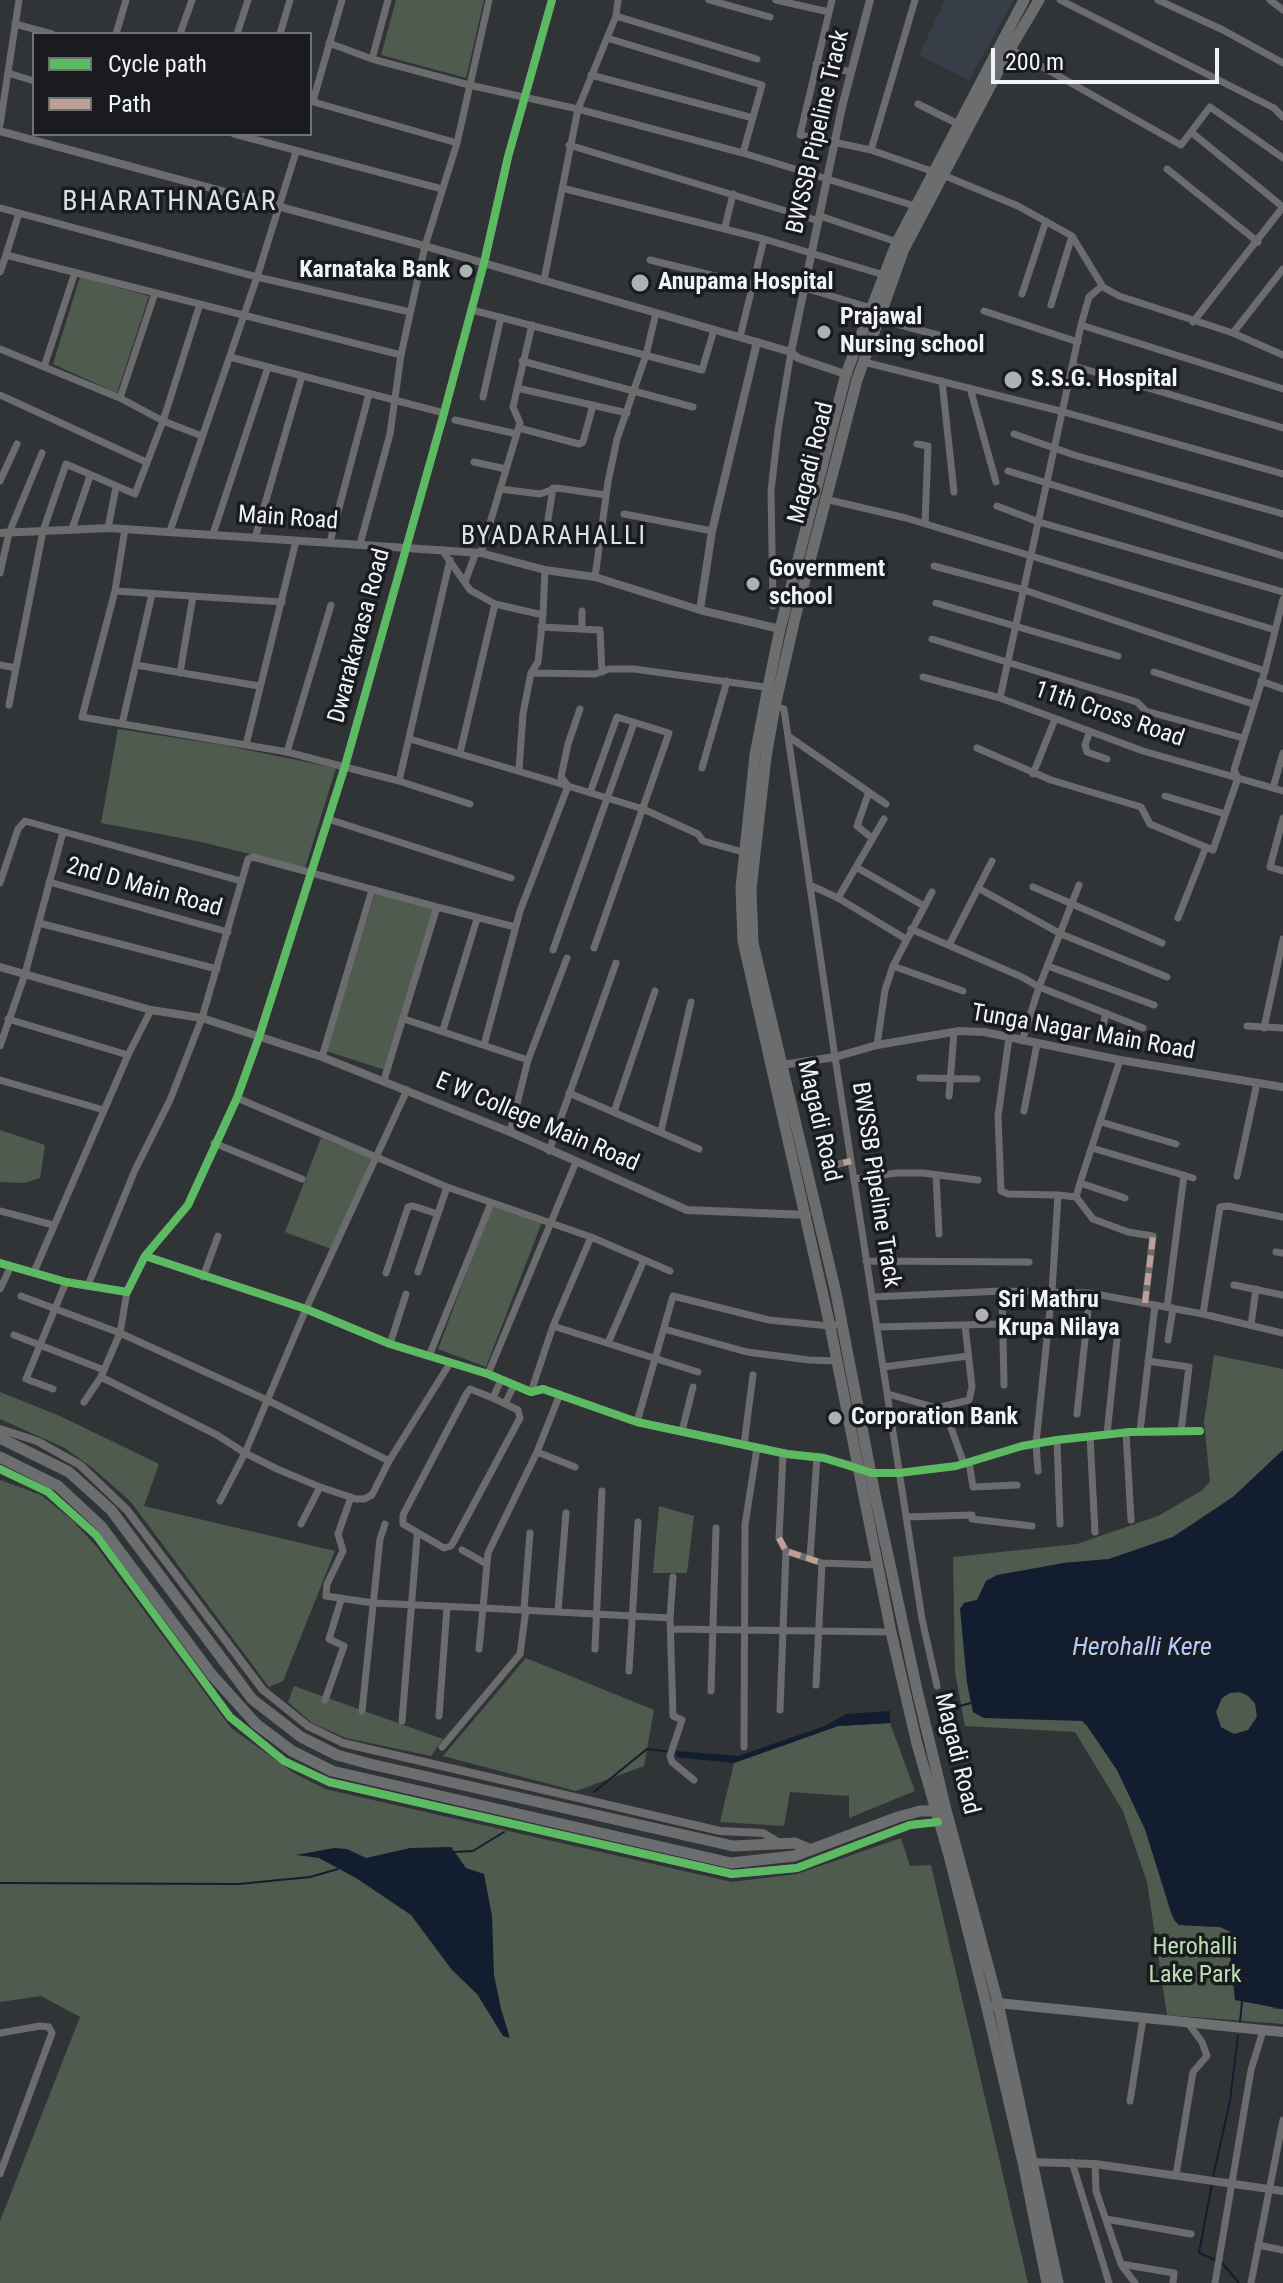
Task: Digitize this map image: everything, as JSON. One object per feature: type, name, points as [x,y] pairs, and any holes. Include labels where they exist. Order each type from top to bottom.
[{"type":"main road","name":"Magadi Road","points":[[773,688],[825,499],[852,377],[864,362],[904,249],[938,173],[1006,46],[1024,0]]},
{"type":"main road","name":"Magadi Road","points":[[1006,46],[1039,0]]},
{"type":"main road","name":"Magadi Road","points":[[915,1709],[904,1624],[843,1323],[741,930],[743,852],[755,755],[770,704],[780,629],[871,308],[897,242],[915,206],[938,173]]},
{"type":"main road","name":"Magadi Road","points":[[770,704],[751,889],[753,943],[804,1215],[830,1326],[891,1632],[915,1709],[939,1815],[955,1858],[993,2006],[1058,2283]]},
{"type":"main road","points":[[0,1438],[69,1472],[111,1510],[252,1699],[301,1737],[337,1755],[370,1764],[733,1846],[795,1843],[811,1850]]},
{"type":"main road","points":[[0,1457],[58,1486],[101,1526],[212,1675],[256,1724],[292,1751],[332,1771],[731,1863],[794,1856],[920,1811],[939,1815]]},
{"type":"main road","points":[[993,2006],[1279,2032]]},
{"type":"main road","name":"Magadi Road","points":[[1028,2162],[1047,2283]]},
{"type":"street","points":[[19,0],[0,128],[740,337],[791,352],[798,358],[852,377]]},
{"type":"street","points":[[117,32],[126,0]]},
{"type":"street","points":[[181,32],[192,0]]},
{"type":"street","points":[[238,32],[248,0]]},
{"type":"street","points":[[281,32],[290,0]]},
{"type":"street","points":[[342,0],[312,101],[457,143]]},
{"type":"street","points":[[372,59],[388,0]]},
{"type":"street","points":[[360,544],[390,434],[401,355],[425,246],[457,143],[489,0]]},
{"type":"street","name":"Dwarakavasa Road","points":[[127,1292],[145,1256],[188,1205],[237,1098],[259,1037],[345,766],[472,310],[552,0]]},
{"type":"street","points":[[544,280],[578,109],[616,16],[618,0]]},
{"type":"street","points":[[709,0],[770,17]]},
{"type":"street","points":[[776,0],[829,12]]},
{"type":"street","points":[[832,0],[800,135],[871,150],[938,173],[1046,221],[1072,236],[1102,286],[1119,296],[1233,333],[1283,355]]},
{"type":"street","name":"BWSSB Pipeline Track","points":[[773,606],[771,491],[778,430],[835,142],[870,0]]},
{"type":"street","points":[[871,150],[915,0]]},
{"type":"street","points":[[1060,0],[1274,108],[1283,117]]},
{"type":"street","points":[[1158,0],[1223,30],[1283,63]]},
{"type":"street","points":[[1270,0],[1283,10]]},
{"type":"street","points":[[616,16],[757,59]]},
{"type":"street","points":[[15,24],[45,32]]},
{"type":"street","points":[[607,38],[760,84],[762,88],[743,153]]},
{"type":"street","points":[[329,43],[372,59],[469,85],[578,109],[743,153],[915,206]]},
{"type":"street","points":[[1006,46],[1181,145],[1210,107],[1283,158]]},
{"type":"street","points":[[816,64],[851,72]]},
{"type":"street","points":[[8,73],[32,80]]},
{"type":"street","points":[[591,75],[753,118]]},
{"type":"street","points":[[918,104],[963,127]]},
{"type":"street","points":[[1191,132],[1283,207],[1193,322]]},
{"type":"street","points":[[256,136],[296,152],[442,189]]},
{"type":"street","points":[[569,145],[897,242]]},
{"type":"street","points":[[170,531],[257,277],[296,152]]},
{"type":"street","points":[[1167,169],[1258,242]]},
{"type":"street","points":[[562,188],[725,227],[884,275]]},
{"type":"street","points":[[725,227],[733,194]]},
{"type":"street","points":[[0,208],[257,277],[410,312]]},
{"type":"street","points":[[0,272],[19,213]]},
{"type":"street","points":[[1022,294],[1046,221]]},
{"type":"street","points":[[1051,305],[1072,236]]},
{"type":"street","points":[[740,337],[764,239]]},
{"type":"street","points":[[6,255],[401,355]]},
{"type":"street","points":[[650,260],[752,285]]},
{"type":"street","points":[[1233,333],[1283,269]]},
{"type":"street","points":[[44,367],[75,272]]},
{"type":"street","points":[[1000,698],[1081,325],[1089,297],[1102,286]]},
{"type":"street","points":[[805,288],[871,308]]},
{"type":"street","points":[[120,398],[155,293]]},
{"type":"street","points":[[9,705],[43,531],[66,464],[135,494],[163,421],[200,304]]},
{"type":"street","points":[[472,310],[702,370],[714,330]]},
{"type":"street","points":[[984,311],[1078,342]]},
{"type":"street","points":[[595,577],[617,439],[646,355],[656,313]]},
{"type":"street","points":[[483,397],[501,317]]},
{"type":"street","points":[[877,319],[942,336]]},
{"type":"street","points":[[465,582],[518,431],[520,423],[513,407],[532,325]]},
{"type":"street","points":[[1081,325],[1283,389]]},
{"type":"street","points":[[700,610],[712,531],[757,342]]},
{"type":"street","points":[[0,349],[120,398],[163,421],[202,436]]},
{"type":"street","points":[[230,357],[444,413]]},
{"type":"street","points":[[522,361],[693,407]]},
{"type":"street","points":[[864,362],[1064,412],[1283,474]]},
{"type":"street","points":[[1074,366],[1283,428]]},
{"type":"street","points":[[213,534],[268,367]]},
{"type":"street","points":[[255,538],[302,376]]},
{"type":"street","points":[[942,381],[954,492]]},
{"type":"street","points":[[517,388],[627,413]]},
{"type":"street","points":[[970,388],[996,482]]},
{"type":"street","points":[[330,542],[369,394]]},
{"type":"street","points":[[0,395],[146,462]]},
{"type":"street","points":[[455,420],[579,444],[583,442],[593,405]]},
{"type":"street","points":[[1014,434],[1056,449],[1283,514]]},
{"type":"street","points":[[0,481],[17,444]]},
{"type":"street","points":[[917,444],[928,446],[925,524]]},
{"type":"street","points":[[0,573],[4,533],[42,453]]},
{"type":"street","points":[[474,462],[506,469]]},
{"type":"street","points":[[1008,471],[1283,556]]},
{"type":"street","points":[[72,529],[90,476]]},
{"type":"street","points":[[108,528],[116,487]]},
{"type":"street","points":[[500,489],[540,494],[553,488],[606,495]]},
{"type":"street","points":[[547,526],[553,488]]},
{"type":"street","points":[[825,499],[1032,555],[1275,630]]},
{"type":"street","points":[[997,506],[1039,522],[1283,592]]},
{"type":"street","points":[[624,514],[712,531]]},
{"type":"street","name":"Main Road","points":[[4,533],[108,528],[478,552],[545,570],[595,577],[700,610],[780,629]]},
{"type":"street","points":[[125,529],[115,591],[82,717],[287,752],[399,781],[470,804]]},
{"type":"street","points":[[246,745],[296,541]]},
{"type":"street","points":[[442,550],[470,590],[495,604],[543,615]]},
{"type":"street","points":[[399,781],[450,560]]},
{"type":"street","points":[[934,566],[1024,590],[1265,671]]},
{"type":"street","points":[[519,770],[523,714],[531,673],[538,662],[545,570]]},
{"type":"street","points":[[115,591],[282,602]]},
{"type":"street","points":[[122,724],[152,594]]},
{"type":"street","points":[[180,673],[193,596]]},
{"type":"street","points":[[977,748],[1033,774],[1141,807],[1150,824],[1213,850],[1238,778],[1234,770],[1265,671],[1283,599]]},
{"type":"street","points":[[936,603],[1118,656]]},
{"type":"street","points":[[460,753],[495,604]]},
{"type":"street","points":[[287,752],[331,605]]},
{"type":"street","points":[[582,611],[582,629]]},
{"type":"street","points":[[541,627],[602,632],[602,672]]},
{"type":"street","points":[[932,639],[1137,702],[1146,711],[1243,738]]},
{"type":"street","points":[[0,665],[16,668]]},
{"type":"street","points":[[136,665],[259,686]]},
{"type":"street","points":[[531,673],[595,674],[614,668],[634,669],[773,688]]},
{"type":"street","points":[[1154,672],[1253,704]]},
{"type":"street","name":"11th Cross Road","points":[[923,677],[1000,698],[1143,751],[1283,791]]},
{"type":"street","points":[[702,768],[727,681]]},
{"type":"street","points":[[1261,681],[1283,689]]},
{"type":"street","name":"BWSSB Pipeline Track","points":[[770,704],[784,709],[899,1473],[922,1619],[937,1686]]},
{"type":"street","points":[[568,786],[561,777],[580,709]]},
{"type":"street","points":[[590,793],[617,717],[669,733],[594,948]]},
{"type":"street","points":[[1033,774],[1055,719]]},
{"type":"street","points":[[553,950],[634,723]]},
{"type":"street","points":[[1090,731],[1085,745],[1087,752],[1107,759]]},
{"type":"street","points":[[788,736],[886,804]]},
{"type":"street","points":[[410,739],[609,797],[698,834],[703,841],[743,852]]},
{"type":"street","points":[[1273,788],[1283,753]]},
{"type":"street","points":[[484,1045],[515,927],[568,786]]},
{"type":"street","points":[[869,792],[857,826],[872,838]]},
{"type":"street","points":[[1165,796],[1225,814]]},
{"type":"street","points":[[1283,818],[1270,867],[1283,871]]},
{"type":"street","points":[[328,819],[511,878]]},
{"type":"street","points":[[838,898],[884,819]]},
{"type":"street","points":[[0,883],[18,829],[25,821],[241,881]]},
{"type":"street","points":[[0,1046],[25,974],[63,832]]},
{"type":"street","points":[[1178,918],[1206,847]]},
{"type":"street","points":[[88,1285],[135,1170],[170,1100],[202,1018],[248,859],[253,857],[515,927]]},
{"type":"street","points":[[949,945],[992,861]]},
{"type":"street","points":[[856,867],[924,906]]},
{"type":"street","name":"2nd D Main Road","points":[[49,882],[228,932]]},
{"type":"street","points":[[810,885],[906,939]]},
{"type":"street","points":[[1022,1041],[1039,987],[1079,885]]},
{"type":"street","points":[[1033,887],[1162,943]]},
{"type":"street","points":[[978,888],[1061,934],[1167,977]]},
{"type":"street","points":[[322,1057],[372,890]]},
{"type":"street","points":[[877,1045],[885,990],[893,966],[932,892]]},
{"type":"street","points":[[384,1080],[437,907]]},
{"type":"street","points":[[443,1030],[477,919]]},
{"type":"street","points":[[39,923],[217,969]]},
{"type":"street","points":[[911,929],[1039,987],[1143,1028]]},
{"type":"street","points":[[1264,1028],[1283,939]]},
{"type":"street","points":[[510,1132],[528,1060],[567,958]]},
{"type":"street","points":[[549,1151],[616,963]]},
{"type":"street","points":[[893,966],[963,991]]},
{"type":"street","points":[[1048,966],[1154,1005]]},
{"type":"street","name":"E W College Main Road","points":[[0,967],[151,1010],[202,1018],[322,1057],[510,1132],[687,1210],[817,1214]]},
{"type":"street","points":[[614,1112],[655,991]]},
{"type":"street","points":[[661,1131],[691,1002]]},
{"type":"street","points":[[34,1272],[128,1055],[151,1010]]},
{"type":"street","points":[[1102,1030],[1106,1013]]},
{"type":"street","points":[[8,1019],[128,1055]]},
{"type":"street","points":[[404,1019],[528,1060]]},
{"type":"street","points":[[1247,1026],[1283,1028]]},
{"type":"street","points":[[949,1096],[954,1032]]},
{"type":"street","name":"Tunga Nagar Main Road","points":[[776,1065],[835,1057],[877,1045],[954,1032],[984,1032],[1120,1060],[1283,1087]]},
{"type":"street","points":[[1009,1038],[998,1116],[1001,1191],[1008,1194],[1076,1197],[1093,1219],[1128,1232],[1153,1236],[1145,1303]]},
{"type":"street","points":[[1024,1111],[1037,1044]]},
{"type":"street","points":[[1076,1197],[1120,1060]]},
{"type":"street","points":[[920,1078],[977,1079]]},
{"type":"street","points":[[0,1080],[104,1110]]},
{"type":"street","points":[[1237,1176],[1257,1083]]},
{"type":"street","points":[[220,1501],[269,1401],[306,1309],[407,1090]]},
{"type":"street","points":[[569,1093],[699,1149]]},
{"type":"street","points":[[237,1098],[447,1187],[591,1237],[670,1271]]},
{"type":"street","points":[[1101,1122],[1176,1144]]},
{"type":"street","points":[[214,1143],[302,1179]]},
{"type":"street","points":[[1092,1148],[1188,1176],[1168,1340]]},
{"type":"street","points":[[826,1167],[851,1161]]},
{"type":"street","points":[[488,1374],[576,1162]]},
{"type":"street","points":[[854,1179],[897,1173],[978,1180]]},
{"type":"street","points":[[936,1175],[939,1234]]},
{"type":"street","points":[[1080,1183],[1125,1198]]},
{"type":"street","points":[[418,1272],[447,1187]]},
{"type":"street","points":[[1038,1471],[1036,1443],[1052,1291],[1058,1195]]},
{"type":"street","points":[[429,1356],[491,1203]]},
{"type":"street","points":[[386,1273],[408,1207],[438,1214]]},
{"type":"street","points":[[1203,1314],[1220,1207],[1283,1215]]},
{"type":"street","points":[[0,1211],[53,1225]]},
{"type":"street","points":[[203,1277],[218,1236]]},
{"type":"street","points":[[531,1392],[553,1326],[591,1237]]},
{"type":"street","points":[[145,1256],[306,1309],[390,1344],[488,1374],[531,1392],[543,1389],[637,1422],[783,1454],[817,1457],[872,1473],[899,1473],[966,1463],[1057,1440],[1140,1431],[1200,1431]]},
{"type":"street","points":[[608,1343],[644,1260]]},
{"type":"street","points":[[866,1261],[1029,1262]]},
{"type":"street","points":[[0,1263],[66,1282],[127,1292],[120,1333],[102,1374],[84,1402]]},
{"type":"street","points":[[0,1289],[11,1266]]},
{"type":"street","points":[[53,1389],[26,1379],[66,1282]]},
{"type":"street","points":[[1234,1285],[1283,1295]]},
{"type":"street","points":[[1251,1325],[1256,1289]]},
{"type":"street","points":[[1002,1291],[1004,1385]]},
{"type":"street","points":[[872,1297],[1002,1291],[1090,1293],[1283,1333]]},
{"type":"street","points":[[1077,1414],[1090,1293]]},
{"type":"street","points":[[390,1344],[406,1294]]},
{"type":"street","points":[[21,1296],[120,1333],[269,1401],[389,1461]]},
{"type":"street","points":[[637,1422],[673,1296],[769,1320],[830,1326],[843,1323]]},
{"type":"street","points":[[1140,1431],[1155,1305]]},
{"type":"street","points":[[877,1327],[1002,1324]]},
{"type":"street","points":[[888,1394],[944,1408],[971,1397],[965,1325]]},
{"type":"street","points":[[553,1326],[698,1372]]},
{"type":"street","points":[[664,1329],[747,1352],[837,1361]]},
{"type":"street","points":[[1023,1329],[1048,1330]]},
{"type":"street","points":[[14,1335],[102,1374],[245,1453],[320,1487],[364,1499],[372,1495],[389,1461],[450,1363]]},
{"type":"street","points":[[1107,1434],[1117,1339]]},
{"type":"street","points":[[883,1367],[968,1356]]},
{"type":"street","points":[[1148,1361],[1189,1367],[1181,1431]]},
{"type":"street","points":[[744,1445],[753,1375]]},
{"type":"street","points":[[493,1398],[501,1380]]},
{"type":"street","points":[[505,1404],[514,1385]]},
{"type":"street","points":[[682,1431],[693,1387]]},
{"type":"street","points":[[470,1389],[505,1404],[518,1410],[520,1418],[451,1546],[444,1548],[403,1524],[403,1515],[470,1389]]},
{"type":"street","points":[[479,1649],[485,1563],[537,1452],[560,1394]]},
{"type":"street","points":[[944,1408],[973,1487],[1017,1485]]},
{"type":"street","points":[[0,1429],[37,1441],[80,1465],[127,1510],[263,1690],[308,1726],[343,1743],[720,1831],[763,1833],[781,1844]]},
{"type":"street","points":[[1126,1432],[1131,1520]]},
{"type":"street","points":[[1090,1436],[1095,1532]]},
{"type":"street","points":[[1057,1440],[1060,1524]]},
{"type":"street","points":[[744,1747],[745,1525],[757,1448]]},
{"type":"street","points":[[537,1452],[575,1467]]},
{"type":"street","points":[[780,1710],[786,1551],[779,1538],[783,1454]]},
{"type":"street","points":[[810,1558],[817,1457]]},
{"type":"street","points":[[0,1469],[48,1492],[96,1535],[230,1717],[284,1761],[329,1782],[732,1874],[797,1868],[939,1815]]},
{"type":"street","points":[[301,1524],[320,1487]]},
{"type":"street","points":[[595,1649],[602,1491]]},
{"type":"street","points":[[351,1497],[338,1534],[343,1551],[327,1584],[326,1596],[373,1603],[670,1618]]},
{"type":"street","points":[[558,1611],[566,1513]]},
{"type":"street","points":[[906,1517],[972,1515],[972,1519],[1032,1526]]},
{"type":"street","points":[[629,1671],[638,1522]]},
{"type":"street","points":[[362,1711],[380,1539],[385,1524]]},
{"type":"street","points":[[711,1691],[716,1528]]},
{"type":"street","points":[[442,1747],[520,1654],[530,1533]]},
{"type":"street","points":[[402,1721],[417,1537]]},
{"type":"street","points":[[462,1550],[485,1563]]},
{"type":"street","points":[[786,1551],[822,1563],[878,1565]]},
{"type":"street","points":[[816,1685],[822,1563]]},
{"type":"street","points":[[673,1577],[670,1618],[673,1716],[682,1720],[670,1756],[694,1780]]},
{"type":"street","points":[[325,1700],[344,1646],[329,1639],[341,1600]]},
{"type":"street","points":[[439,1716],[447,1607]]},
{"type":"street","points":[[904,1624],[922,1619]]},
{"type":"street","points":[[671,1629],[891,1632]]},
{"type":"street","points":[[1130,2101],[1143,2019]]},
{"type":"street","points":[[1176,2175],[1193,2072],[1207,2056],[1202,2042],[1188,2023]]},
{"type":"street","points":[[0,2033],[40,2026],[49,2027],[52,2033],[0,2174]]},
{"type":"street","points":[[1215,2283],[1251,2070],[1263,2031]]},
{"type":"street","points":[[1251,2283],[1283,2120]]},
{"type":"street","points":[[1028,2162],[1095,2164],[1283,2191]]},
{"type":"street","points":[[1072,2162],[1109,2283]]},
{"type":"street","points":[[1095,2164],[1096,2191],[1122,2265],[1135,2283]]},
{"type":"street","points":[[1082,2196],[1096,2191]]},
{"type":"street","points":[[1106,2219],[1191,2234]]},
{"type":"street","points":[[1258,2245],[1283,2250]]},
{"type":"street","points":[[1105,2269],[1122,2265],[1174,2273],[1173,2283]]},
{"type":"shaded area","points":[[945,0],[1014,0],[969,80],[919,55]]},
{"type":"green space","points":[[396,0],[484,0],[466,78],[381,55]]},
{"type":"green space","points":[[80,277],[149,296],[117,393],[53,364]]},
{"type":"green space","points":[[118,729],[223,745],[336,768],[305,868],[202,842],[101,823]]},
{"type":"green space","points":[[376,891],[439,911],[388,1071],[326,1051]]},
{"type":"green space","points":[[0,1130],[45,1145],[40,1178],[24,1183],[0,1182]]},
{"type":"green space","points":[[321,1138],[372,1158],[331,1249],[285,1232]]},
{"type":"green space","points":[[493,1203],[542,1222],[486,1367],[438,1349]]},
{"type":"green space","name":"Herohalli Lake Park","points":[[1214,1355],[1283,1369],[1283,1450],[1233,1497],[1173,1537],[1109,1559],[1064,1563],[986,1581],[977,1600],[964,1603],[1088,1726],[1117,1770],[1145,1829],[1171,1914],[1179,1925],[1220,1927],[1232,1932],[1230,1952],[1274,2009],[1283,2009],[1283,2024],[1167,2015],[1147,1882],[1123,1811],[1075,1732],[965,1726],[955,1672],[953,1557],[1077,1544],[1158,1516],[1201,1491],[1210,1482],[1204,1422]]},
{"type":"green space","points":[[0,1392],[60,1416],[159,1464],[144,1506],[335,1551],[283,1681],[269,1687],[131,1502],[65,1448],[0,1419]]},
{"type":"green space","points":[[0,1480],[41,1495],[72,1520],[96,1546],[231,1728],[294,1773],[325,1789],[732,1882],[797,1874],[901,1838],[910,1866],[931,1865],[1028,2283],[0,2283],[0,2221],[80,2017],[41,1996],[0,2002]]},
{"type":"green space","points":[[659,1506],[694,1516],[687,1573],[653,1573]]},
{"type":"green space","points":[[526,1658],[654,1710],[644,1766],[576,1791],[443,1756]]},
{"type":"green space","points":[[294,1686],[443,1739],[431,1756],[346,1738],[312,1723],[288,1702]]},
{"type":"green space","points":[[1236,1692],[1251,1698],[1257,1713],[1251,1728],[1236,1734],[1221,1728],[1215,1713],[1221,1698]]},
{"type":"green space","points":[[890,1723],[915,1791],[849,1818],[849,1796],[790,1792],[784,1826],[720,1822],[734,1763],[838,1726]]},
{"type":"water","name":"Herohalli Kere","points":[[1283,1450],[1283,2009],[1235,2000],[1231,1932],[1220,1927],[1179,1925],[1174,1920],[1145,1829],[1117,1770],[1087,1726],[1082,1721],[984,1718],[973,1712],[967,1683],[960,1609],[964,1603],[977,1600],[986,1581],[997,1575],[1064,1563],[1109,1559],[1173,1537],[1233,1497]],"holes":[[[1240,1692],[1255,1703],[1257,1717],[1248,1730],[1234,1734],[1221,1727],[1216,1712],[1222,1698]]]},
{"type":"water","points":[[890,1711],[890,1723],[838,1726],[734,1763],[676,1757],[677,1751],[738,1756],[825,1726],[846,1714]]},
{"type":"water","points":[[451,1847],[466,1868],[484,1874],[492,1916],[494,1975],[510,2038],[503,2036],[477,1994],[452,1970],[411,1915],[356,1878],[319,1858],[296,1855],[334,1848],[347,1849],[366,1858],[410,1848]]},
{"type":"waterway","points":[[941,1711],[971,1703]]},
{"type":"waterway","points":[[594,1792],[647,1749],[679,1753]]},
{"type":"waterway","points":[[454,1852],[473,1851],[504,1832]]},
{"type":"waterway","points":[[0,1883],[239,1884],[310,1877],[338,1869]]},
{"type":"waterway","points":[[1240,2022],[1242,2002]]},
{"type":"waterway","points":[[1213,2177],[1230,2101],[1238,2036]]},
{"type":"waterway","points":[[1212,2183],[1199,2253],[1216,2260]]},
{"type":"waterway","points":[[1222,2263],[1239,2283]]},
{"type":"marked path","points":[[826,1167],[851,1161]]},
{"type":"marked path","points":[[1145,1303],[1153,1236]]},
{"type":"marked path","points":[[779,1538],[786,1551],[822,1563]]},
{"type":"cycle path","points":[[0,1263],[66,1282],[127,1292],[145,1256],[188,1205],[237,1098],[345,766],[444,413],[484,263],[508,157],[552,0]]},
{"type":"cycle path","points":[[145,1256],[306,1309],[390,1344],[488,1374],[531,1392],[543,1389],[637,1422],[787,1454],[824,1458],[872,1473],[956,1466],[1022,1446],[1057,1440],[1130,1432],[1200,1431]]},
{"type":"cycle path","points":[[0,1469],[48,1492],[96,1535],[230,1717],[284,1761],[329,1782],[732,1874],[797,1868],[910,1825],[938,1822]]},
{"type":"place","name":"Karnataka Bank","points":[[466,271]]},
{"type":"place","name":"Anupama Hospital","points":[[640,283]]},
{"type":"place","name":"Prajawal Nursing school","points":[[824,332]]},
{"type":"place","name":"S.S.G. Hospital","points":[[1013,380]]},
{"type":"place","name":"Government school","points":[[753,584]]},
{"type":"place","name":"Sri Mathru Krupa Nilaya","points":[[982,1315]]},
{"type":"place","name":"Corporation Bank","points":[[835,1418]]},
{"type":"district","name":"BHARATHNAGAR","points":[[170,203]]},
{"type":"district","name":"BYADARAHALLI","points":[[554,537]]}]
